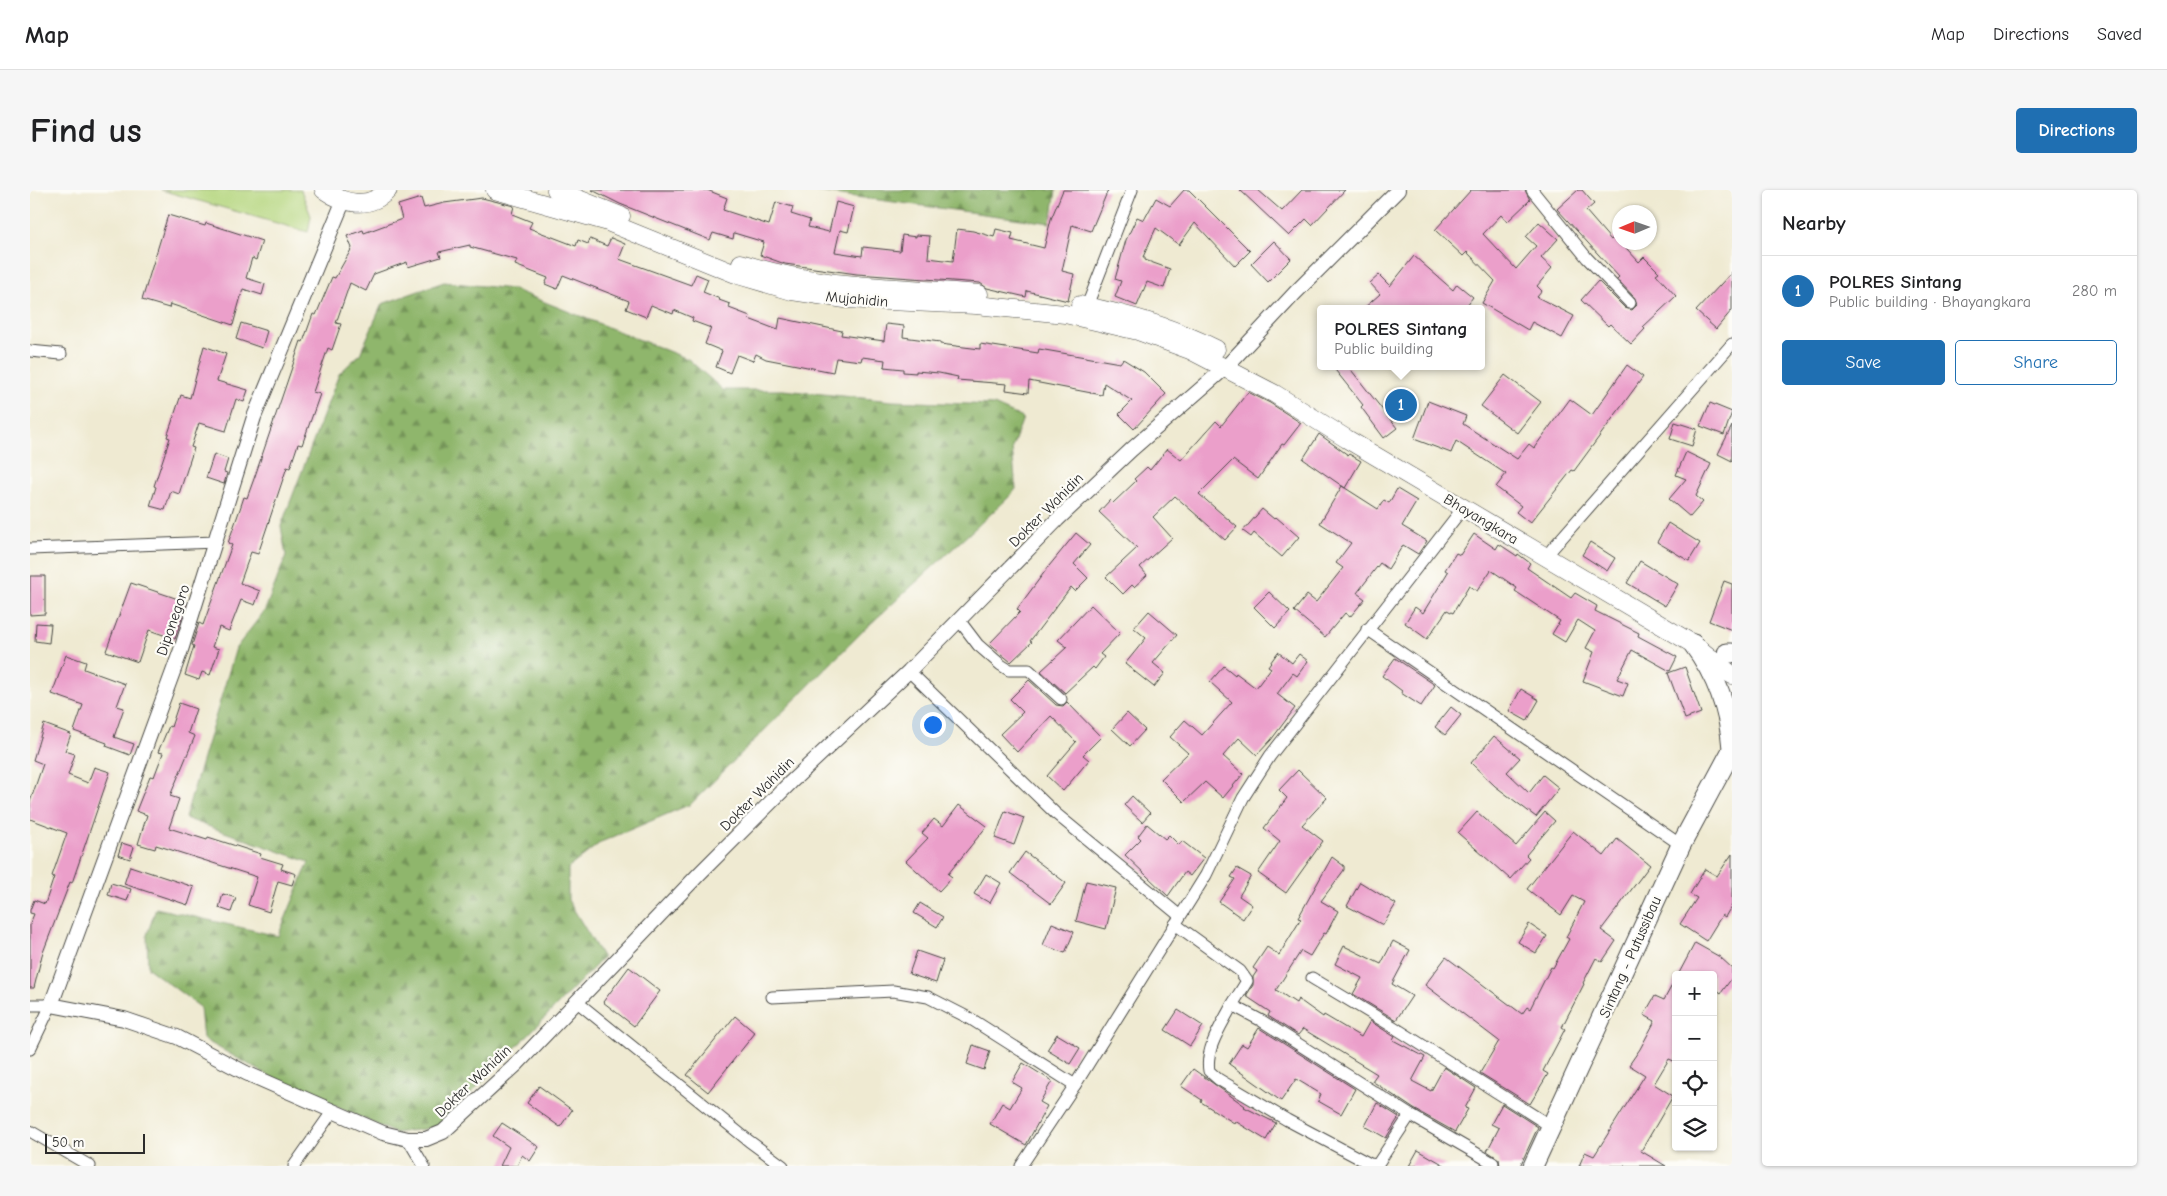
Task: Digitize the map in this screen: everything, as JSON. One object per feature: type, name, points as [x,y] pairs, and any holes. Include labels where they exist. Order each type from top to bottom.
[{"type":"highway","points":[[1693,644],[1707,663],[1721,693],[1728,718],[1732,749]]},
{"type":"highway","name":"Sintang - Putussibau","points":[[1533,1166],[1681,845],[1732,749]]},
{"type":"highway","name":"Sintang - Putussibau","points":[[1547,1166],[1562,1127],[1691,848],[1732,770]]},
{"type":"main road","points":[[324,190],[344,202],[357,204],[371,202],[388,190]]},
{"type":"main road","name":"Mujahidin","points":[[495,190],[605,222],[738,275],[792,290],[846,299],[976,305],[1065,314],[1138,331],[1230,363]]},
{"type":"main road","name":"Mujahidin","points":[[556,190],[741,263],[785,276],[816,282],[980,294],[1056,301],[1087,306],[1168,327],[1230,363]]},
{"type":"main road","name":"Bhayangkara","points":[[1230,363],[1274,394],[1693,644],[1732,675]]},
{"type":"main road","name":"Bhayangkara","points":[[1230,363],[1730,654]]},
{"type":"street","points":[[1087,306],[1132,190]]},
{"type":"street","name":"Dokter Wahidin","points":[[51,1005],[124,1019],[177,1037],[246,1073],[383,1133],[408,1139],[426,1139],[443,1132],[518,1062],[792,782],[909,671],[1097,482],[1230,363],[1296,292],[1398,190]]},
{"type":"street","points":[[1532,190],[1587,258],[1630,303]]},
{"type":"street","name":"Diponegoro","points":[[30,1049],[51,1005],[181,650],[254,417],[344,202]]},
{"type":"street","points":[[1552,549],[1709,373],[1732,344]]},
{"type":"street","points":[[30,351],[61,354]]},
{"type":"street","points":[[1020,1166],[1075,1084],[1206,875],[1243,798],[1254,780],[1367,629],[1463,508]]},
{"type":"street","points":[[30,549],[216,542]]},
{"type":"street","points":[[960,620],[990,657],[1010,670],[1029,670],[1061,699]]},
{"type":"street","points":[[1367,629],[1681,845]]},
{"type":"street","points":[[909,671],[1055,813],[1245,977],[1246,985],[1232,1005],[1212,1044],[1207,1062],[1209,1071],[1218,1079],[1287,1120],[1370,1164],[1377,1165],[1384,1157],[1410,1115]]},
{"type":"street","points":[[1312,978],[1552,1127]]},
{"type":"street","points":[[772,998],[893,991],[928,997],[971,1019],[1075,1084]]},
{"type":"street","points":[[576,1001],[784,1166]]},
{"type":"street","points":[[30,1005],[51,1005]]},
{"type":"street","points":[[1232,1005],[1262,1021],[1410,1115],[1493,1163]]},
{"type":"street","points":[[294,1166],[332,1112]]},
{"type":"street","points":[[30,1131],[90,1166]]},
{"type":"street","points":[[408,1139],[424,1166]]},
{"type":"green space","points":[[161,190],[301,190],[311,216],[308,232]]},
{"type":"green space","points":[[804,190],[1056,190],[1051,223]]},
{"type":"green space","points":[[444,282],[512,289],[688,359],[723,390],[783,390],[892,401],[994,405],[1023,418],[1012,448],[1016,489],[1007,499],[866,628],[691,804],[601,842],[568,868],[568,900],[603,958],[439,1126],[395,1133],[273,1078],[203,1039],[200,1007],[148,968],[147,935],[156,908],[278,936],[309,862],[185,818],[236,648],[265,610],[286,556],[281,526],[339,374],[360,354],[382,304]]},
{"type":"building","points":[[592,190],[707,190],[727,198],[723,210],[769,225],[776,202],[793,207],[791,214],[810,220],[808,227],[829,232],[836,202],[854,207],[848,232],[840,230],[835,252],[862,256],[863,247],[900,251],[902,235],[930,236],[928,258],[953,261],[957,229],[994,237],[996,229],[1013,233],[1011,240],[1044,248],[1051,219],[1063,190],[1108,190],[1091,231],[1072,225],[1062,271],[1074,274],[1068,301],[1027,291],[1026,297],[987,288],[980,283],[857,274],[785,264],[760,255],[764,242],[734,233],[733,239],[713,233],[710,240],[620,204]]},
{"type":"building","points":[[1184,190],[1189,190],[1250,251],[1235,266],[1195,223],[1179,245],[1156,228],[1143,257],[1145,257],[1145,260],[1170,269],[1164,288],[1147,282],[1137,306],[1115,297],[1121,281],[1115,279],[1126,240],[1137,217],[1144,220],[1156,198],[1170,206]]},
{"type":"building","points":[[1240,190],[1258,190],[1282,211],[1302,190],[1345,190],[1312,225],[1306,219],[1289,236]]},
{"type":"building","points":[[1471,190],[1525,190],[1530,200],[1507,222],[1501,215],[1483,234],[1516,269],[1536,246],[1526,237],[1539,222],[1558,239],[1541,258],[1552,268],[1537,286],[1542,291],[1537,297],[1574,316],[1562,338],[1532,322],[1528,330],[1482,303],[1495,281],[1467,252],[1463,256],[1435,230]]},
{"type":"building","points":[[1578,190],[1582,190],[1594,204],[1586,211],[1612,239],[1612,250],[1628,250],[1639,262],[1644,257],[1659,272],[1656,274],[1676,296],[1643,327],[1645,329],[1631,344],[1610,324],[1608,326],[1581,300],[1598,281],[1625,308],[1632,310],[1637,305],[1635,298],[1617,279],[1619,277],[1557,209]]},
{"type":"building","points":[[421,198],[424,208],[444,203],[482,198],[514,206],[512,214],[532,222],[529,228],[576,246],[578,240],[588,244],[590,239],[607,246],[611,238],[625,244],[619,259],[691,285],[696,274],[708,279],[703,292],[730,304],[729,308],[750,316],[749,319],[778,330],[780,318],[842,331],[841,335],[884,341],[886,324],[904,326],[903,337],[940,342],[940,344],[980,349],[980,344],[1038,353],[1039,349],[1120,363],[1123,359],[1144,372],[1166,394],[1134,429],[1119,414],[1132,401],[1104,383],[1102,395],[1029,381],[1028,393],[1006,390],[1007,384],[957,380],[958,377],[939,373],[903,372],[903,369],[884,367],[885,360],[862,357],[861,361],[836,358],[833,372],[766,359],[756,354],[753,361],[737,355],[730,373],[716,367],[722,351],[705,344],[711,328],[692,321],[693,318],[674,310],[673,314],[651,305],[646,317],[626,309],[629,301],[563,275],[557,289],[545,284],[548,278],[515,265],[517,260],[470,247],[470,245],[439,252],[441,257],[408,267],[407,262],[374,274],[366,291],[350,283],[336,323],[341,324],[332,350],[328,348],[313,392],[320,394],[302,445],[298,444],[290,468],[287,467],[258,554],[251,552],[240,583],[260,591],[255,605],[241,600],[229,631],[219,627],[212,647],[219,649],[210,675],[202,672],[199,680],[185,675],[199,623],[203,625],[232,545],[228,543],[244,497],[247,498],[255,476],[301,341],[303,342],[313,314],[316,315],[332,277],[335,278],[352,248],[347,236],[363,230],[364,233],[402,219],[398,205]]},
{"type":"building","points":[[168,215],[205,226],[206,223],[262,241],[256,260],[252,258],[246,278],[265,284],[262,295],[243,289],[233,325],[170,304],[169,308],[142,300]]},
{"type":"building","points":[[1274,241],[1291,259],[1268,282],[1251,264]]},
{"type":"building","points":[[1414,256],[1453,290],[1457,284],[1473,297],[1467,305],[1368,305],[1380,294],[1370,283],[1379,275],[1390,286]]},
{"type":"building","points":[[1732,272],[1732,310],[1716,329],[1696,311]]},
{"type":"building","points":[[241,323],[267,331],[262,348],[236,339]]},
{"type":"building","points":[[204,346],[226,354],[217,381],[248,390],[244,402],[236,399],[226,431],[199,423],[191,447],[194,448],[179,494],[171,491],[165,510],[150,506],[156,487],[154,486],[170,438],[167,437],[181,395],[190,398]]},
{"type":"building","points":[[1627,365],[1643,377],[1574,471],[1572,470],[1530,523],[1516,512],[1521,506],[1496,487],[1506,474],[1456,441],[1451,453],[1414,439],[1428,401],[1466,416],[1463,424],[1517,459],[1529,444],[1534,448],[1570,399],[1592,415]]},
{"type":"building","points":[[1335,370],[1351,370],[1397,428],[1384,438],[1361,407],[1363,405]]},
{"type":"building","points":[[1505,375],[1541,402],[1517,433],[1481,406]]},
{"type":"building","points":[[1248,392],[1270,403],[1301,423],[1284,445],[1282,444],[1258,479],[1233,460],[1199,494],[1237,527],[1225,540],[1175,496],[1153,517],[1172,538],[1140,567],[1147,575],[1123,594],[1106,577],[1137,548],[1099,512],[1110,500],[1113,503],[1136,481],[1134,479],[1147,467],[1150,470],[1167,449],[1181,460],[1216,421],[1221,426]]},
{"type":"building","points":[[1710,403],[1732,412],[1724,435],[1700,426]]},
{"type":"building","points":[[1675,422],[1697,429],[1692,446],[1670,439]]},
{"type":"building","points":[[1732,426],[1732,461],[1718,454]]},
{"type":"building","points":[[1319,434],[1348,455],[1361,461],[1345,488],[1303,459]]},
{"type":"building","points":[[1686,452],[1711,464],[1696,496],[1703,502],[1690,517],[1669,499],[1686,479],[1676,475]]},
{"type":"building","points":[[214,454],[228,459],[224,472],[227,473],[224,484],[206,478]]},
{"type":"building","points":[[1342,486],[1378,509],[1384,500],[1389,503],[1397,489],[1417,501],[1402,526],[1427,541],[1418,554],[1403,545],[1388,569],[1380,563],[1357,593],[1365,599],[1350,617],[1345,613],[1325,637],[1294,611],[1307,595],[1316,602],[1343,568],[1336,563],[1351,543],[1320,523]]},
{"type":"building","points":[[1262,509],[1274,519],[1276,517],[1299,537],[1282,557],[1254,533],[1251,537],[1243,531]]},
{"type":"building","points":[[1668,523],[1700,543],[1689,561],[1657,542]]},
{"type":"building","points":[[1076,533],[1090,545],[1074,564],[1088,578],[1075,591],[1071,587],[1030,641],[1032,642],[1011,662],[989,644],[1020,612],[1017,609]]},
{"type":"building","points":[[1474,534],[1496,549],[1499,544],[1517,556],[1518,554],[1530,563],[1527,568],[1571,598],[1575,593],[1597,606],[1595,611],[1639,633],[1638,636],[1677,657],[1670,671],[1632,650],[1617,679],[1628,683],[1623,696],[1583,681],[1594,652],[1586,648],[1595,631],[1578,620],[1565,642],[1552,634],[1560,621],[1515,591],[1517,588],[1491,570],[1477,591],[1469,586],[1453,613],[1447,610],[1427,639],[1405,623],[1415,607],[1423,613],[1448,572],[1445,570],[1456,553],[1460,555]]},
{"type":"building","points":[[1590,542],[1615,558],[1607,571],[1582,555]]},
{"type":"building","points":[[1640,561],[1678,584],[1665,606],[1627,583]]},
{"type":"building","points":[[30,576],[45,576],[45,614],[30,615]]},
{"type":"building","points":[[1724,581],[1732,584],[1732,630],[1709,621]]},
{"type":"building","points":[[131,583],[187,602],[175,639],[149,630],[138,662],[106,651]]},
{"type":"building","points":[[1269,592],[1290,612],[1275,628],[1254,607]]},
{"type":"building","points":[[1091,605],[1120,633],[1100,654],[1104,657],[1095,669],[1093,667],[1065,693],[1041,671],[1067,647],[1058,640]]},
{"type":"building","points":[[1149,611],[1177,635],[1153,663],[1165,673],[1154,687],[1125,664],[1146,638],[1134,628]]},
{"type":"building","points":[[36,623],[51,624],[49,643],[35,641]]},
{"type":"building","points":[[1278,652],[1292,663],[1299,654],[1308,661],[1297,676],[1293,673],[1277,694],[1295,708],[1257,755],[1239,738],[1223,756],[1243,774],[1223,798],[1205,782],[1184,802],[1161,779],[1188,753],[1170,737],[1185,720],[1202,735],[1232,702],[1210,682],[1224,666],[1256,688],[1271,668],[1268,666]]},
{"type":"building","points":[[66,655],[86,662],[84,669],[125,684],[117,706],[124,708],[114,737],[134,744],[130,755],[106,746],[107,743],[74,731],[83,705],[52,694]]},
{"type":"building","points":[[1395,658],[1435,685],[1421,706],[1401,693],[1402,691],[1382,676]]},
{"type":"building","points":[[1685,667],[1701,713],[1685,719],[1668,673]]},
{"type":"building","points":[[1029,680],[1056,705],[1063,706],[1067,702],[1101,737],[1083,755],[1089,760],[1063,791],[1047,776],[1076,742],[1051,716],[1017,752],[1000,734],[1023,712],[1010,699]]},
{"type":"building","points":[[1521,689],[1539,700],[1527,721],[1509,711]]},
{"type":"building","points":[[179,703],[196,709],[188,733],[195,736],[170,796],[179,799],[169,828],[207,840],[208,837],[261,854],[260,857],[283,864],[281,869],[296,874],[292,885],[278,881],[269,912],[248,905],[257,877],[156,845],[155,849],[138,844],[147,815],[136,811],[150,776],[154,777],[163,753],[158,752],[169,726],[171,727]]},
{"type":"building","points":[[1451,707],[1461,715],[1445,735],[1435,727]]},
{"type":"building","points":[[1127,713],[1145,730],[1130,746],[1112,729]]},
{"type":"building","points":[[44,724],[71,734],[65,751],[75,754],[68,775],[88,783],[94,767],[110,772],[72,883],[70,882],[42,955],[34,988],[30,988],[30,924],[34,914],[30,913],[30,910],[34,900],[45,904],[54,877],[52,876],[67,833],[30,819],[30,802],[43,764],[33,760]]},
{"type":"building","points":[[1494,736],[1520,758],[1507,772],[1529,793],[1543,775],[1559,788],[1536,817],[1495,786],[1471,763]]},
{"type":"building","points":[[1298,770],[1327,798],[1302,825],[1323,841],[1286,893],[1258,873],[1280,841],[1264,828],[1287,798],[1279,790]]},
{"type":"building","points":[[1132,796],[1150,813],[1142,822],[1124,805]]},
{"type":"building","points":[[959,805],[987,826],[948,874],[952,877],[939,891],[906,861],[928,838],[922,833],[934,819],[943,826]]},
{"type":"building","points":[[1005,811],[1024,818],[1014,845],[995,838]]},
{"type":"building","points":[[1477,812],[1516,846],[1545,812],[1555,821],[1526,855],[1529,858],[1510,879],[1458,833]]},
{"type":"building","points":[[1147,824],[1165,839],[1169,835],[1179,845],[1182,841],[1204,858],[1190,876],[1185,872],[1168,896],[1125,855],[1141,839],[1138,836]]},
{"type":"building","points":[[1573,831],[1604,856],[1617,839],[1650,865],[1601,930],[1616,941],[1602,962],[1596,958],[1562,1027],[1565,1029],[1543,1071],[1548,1074],[1530,1104],[1480,1073],[1499,1041],[1425,985],[1446,957],[1522,1014],[1527,1007],[1530,1009],[1551,967],[1553,968],[1569,939],[1566,937],[1584,902],[1573,896],[1561,915],[1527,889]]},
{"type":"building","points":[[122,843],[134,847],[130,859],[118,855]]},
{"type":"building","points":[[1025,852],[1066,883],[1051,904],[1010,873]]},
{"type":"building","points":[[1732,854],[1732,905],[1725,917],[1722,915],[1706,941],[1680,924],[1697,898],[1690,894],[1705,869],[1717,876]]},
{"type":"building","points":[[1332,857],[1344,866],[1344,870],[1321,901],[1338,911],[1326,934],[1324,933],[1310,956],[1301,951],[1276,990],[1296,1003],[1298,999],[1323,1017],[1324,1015],[1361,1037],[1370,1021],[1395,1037],[1393,1040],[1425,1057],[1412,1081],[1431,1091],[1444,1067],[1476,1088],[1465,1108],[1468,1109],[1455,1132],[1414,1109],[1372,1081],[1377,1074],[1303,1029],[1298,1035],[1268,1016],[1270,1012],[1246,996],[1253,985],[1253,977],[1257,971],[1253,968],[1267,947],[1279,955],[1301,919],[1298,918]]},
{"type":"building","points":[[130,866],[194,887],[188,905],[124,884]]},
{"type":"building","points":[[1237,868],[1251,876],[1239,896],[1252,905],[1243,919],[1219,902],[1235,879],[1231,877]]},
{"type":"building","points":[[986,874],[1001,883],[990,903],[974,894]]},
{"type":"building","points":[[1086,881],[1116,888],[1106,929],[1076,921]]},
{"type":"building","points":[[1360,882],[1396,904],[1383,925],[1347,906]]},
{"type":"building","points":[[111,883],[131,889],[127,901],[108,895]]},
{"type":"building","points":[[223,894],[236,898],[231,912],[219,908]]},
{"type":"building","points":[[920,903],[943,917],[937,927],[914,913]]},
{"type":"building","points":[[1052,923],[1074,932],[1065,953],[1043,945]]},
{"type":"building","points":[[1529,924],[1547,936],[1536,953],[1518,942]]},
{"type":"building","points":[[1393,941],[1410,950],[1392,984],[1412,996],[1396,1020],[1353,994],[1362,978],[1335,964],[1344,946],[1381,964]]},
{"type":"building","points":[[1695,943],[1720,957],[1732,968],[1732,978],[1721,993],[1717,990],[1717,971],[1680,971]]},
{"type":"building","points":[[917,951],[943,960],[936,983],[909,974]]},
{"type":"building","points":[[629,967],[660,991],[634,1026],[603,1002]]},
{"type":"building","points":[[1672,985],[1672,1060],[1669,1059],[1654,1084],[1672,1095],[1672,1098],[1641,1151],[1666,1166],[1579,1166],[1585,1152],[1594,1156],[1645,1075],[1629,1065],[1655,1021],[1644,1015],[1655,996],[1664,1000]]},
{"type":"building","points":[[1178,1010],[1203,1026],[1190,1046],[1165,1030]]},
{"type":"building","points":[[735,1016],[755,1033],[708,1092],[687,1075]]},
{"type":"building","points":[[1259,1028],[1355,1089],[1341,1114],[1318,1101],[1321,1094],[1296,1079],[1281,1101],[1229,1064],[1242,1044],[1247,1047]]},
{"type":"building","points":[[1057,1034],[1080,1048],[1070,1064],[1047,1050]]},
{"type":"building","points":[[973,1045],[990,1051],[984,1070],[967,1064]]},
{"type":"building","points":[[1023,1063],[1052,1081],[1040,1102],[1047,1106],[1026,1145],[990,1124],[1002,1103],[1010,1108],[1022,1088],[1012,1082]]},
{"type":"building","points":[[1193,1069],[1244,1107],[1276,1123],[1266,1140],[1235,1121],[1234,1123],[1201,1102],[1202,1100],[1181,1086]]},
{"type":"building","points":[[539,1086],[572,1110],[560,1127],[527,1103]]},
{"type":"building","points":[[1377,1103],[1399,1117],[1386,1138],[1365,1126]]},
{"type":"building","points":[[1502,1104],[1538,1127],[1520,1166],[1500,1166],[1499,1159],[1487,1151],[1499,1128],[1491,1124]]},
{"type":"building","points":[[502,1123],[539,1147],[530,1161],[522,1155],[517,1166],[500,1166],[509,1147],[493,1136]]},
{"type":"building","points":[[1418,1150],[1446,1166],[1409,1166]]},
{"type":"place","name":"POLRES Sintang","points":[[1401,405]]}]
